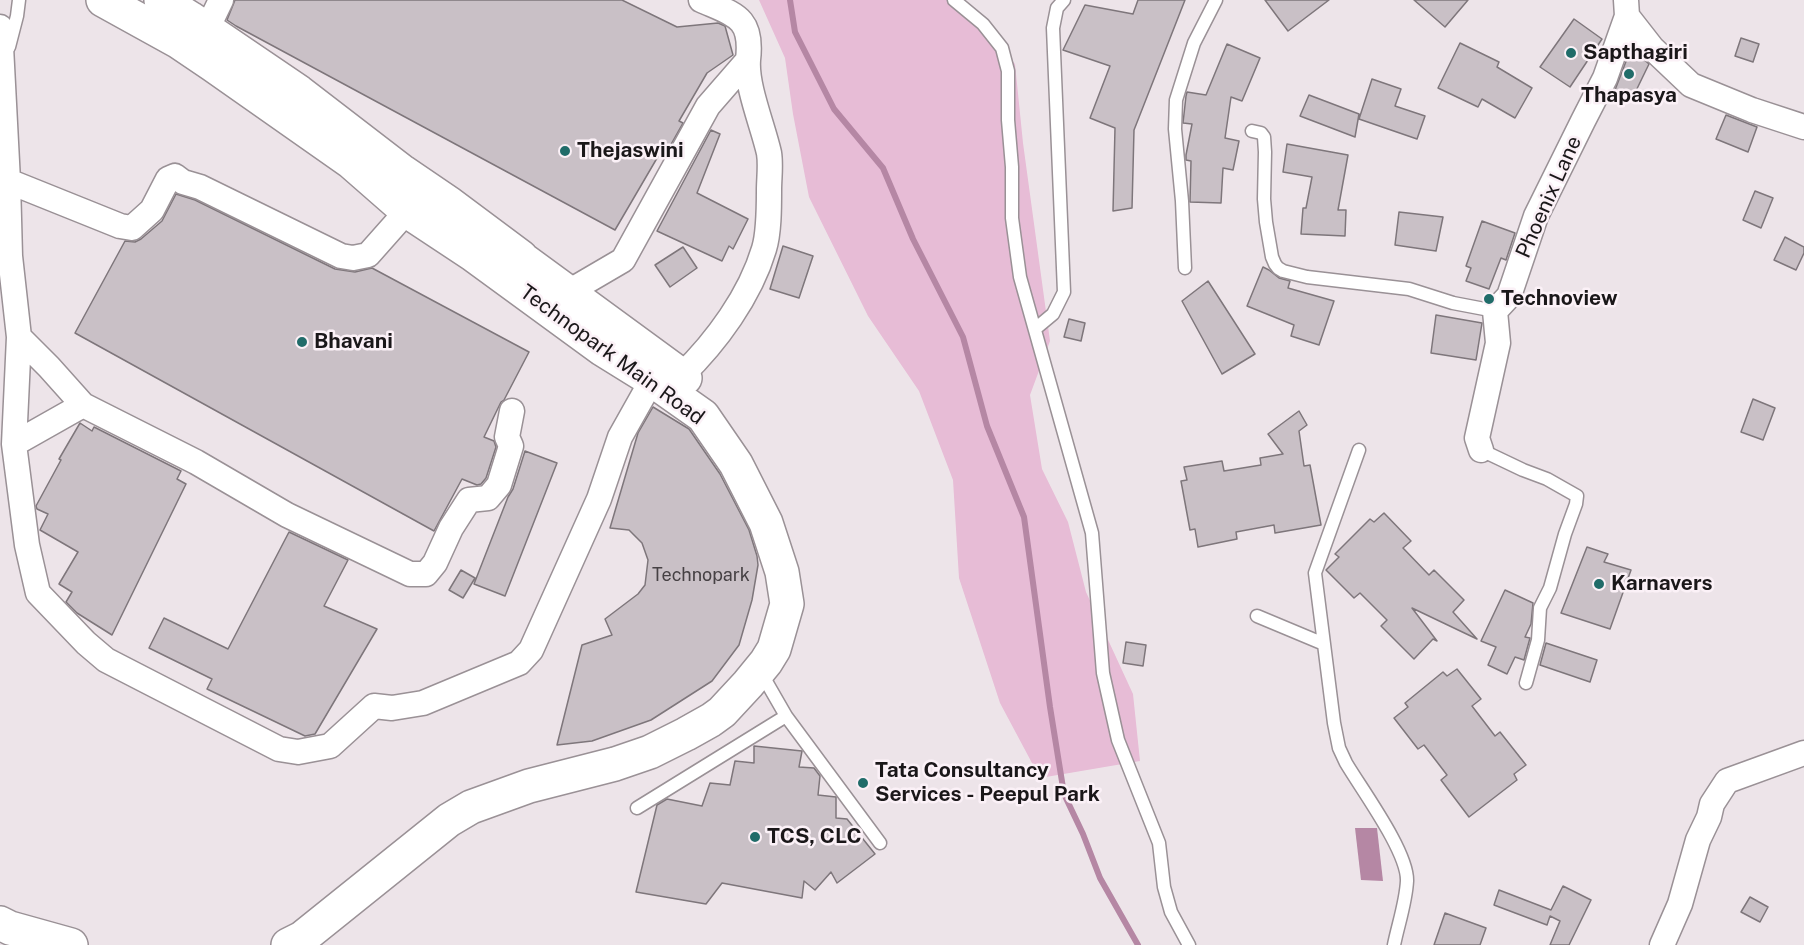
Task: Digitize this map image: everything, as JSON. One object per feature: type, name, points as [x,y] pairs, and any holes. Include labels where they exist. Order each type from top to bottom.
[{"type":"street","name":"Technopark Main Road","points":[[103,0],[179,42],[213,64],[351,162],[407,211],[472,254],[602,349],[709,396]]},
{"type":"street","name":"Technopark Main Road","points":[[161,0],[299,92],[709,396],[746,446],[781,519],[797,578],[798,622],[783,659],[767,683],[695,745],[651,766],[479,815],[421,853],[360,904],[316,945]]},
{"type":"street","points":[[190,18],[209,25],[221,0]]},
{"type":"street","points":[[0,27],[10,256],[19,337],[14,444],[27,545],[38,593],[86,643],[106,660],[279,749],[298,752],[330,746],[374,706],[392,708],[423,703],[519,663],[531,650],[598,499],[620,437],[667,378],[701,357],[747,290],[765,248],[769,205],[769,156],[748,75],[748,33],[742,22],[732,14],[701,0]]},
{"type":"street","points":[[1627,8],[1652,48],[1691,85],[1752,110],[1804,127]]},
{"type":"street","name":"Phoenix Lane","points":[[1495,311],[1509,296],[1536,216],[1605,78],[1627,8]]},
{"type":"street","points":[[570,291],[623,260],[708,106],[748,60]]},
{"type":"street","points":[[8,181],[120,226],[132,228],[152,210],[168,179],[175,176],[183,182],[200,187],[316,245],[341,256],[353,258],[368,255],[407,211]]},
{"type":"street","name":"Technopark Main Road","points":[[288,945],[302,938],[403,856],[456,815],[471,807],[529,786],[615,764],[650,752],[711,720],[722,712],[748,684],[774,649],[787,604],[782,572],[766,523],[736,464],[703,416],[667,378],[570,291],[502,244]]},
{"type":"street","points":[[1481,450],[1477,438],[1498,344],[1495,311]]},
{"type":"street","points":[[19,337],[83,405],[196,462],[287,515],[410,574],[426,574],[435,563],[451,528],[469,500],[488,498],[499,485],[511,446],[507,437],[512,411]]},
{"type":"street","points":[[14,444],[83,405]]},
{"type":"street","points":[[1662,945],[1680,904],[1698,840],[1709,818],[1712,804],[1727,781],[1804,753]]},
{"type":"street","points":[[0,923],[10,928],[71,945]]},
{"type":"street","points":[[0,942],[10,945]]},
{"type":"lane","points":[[3,77],[19,0]]},
{"type":"lane","points":[[954,0],[983,24],[1002,48],[1008,71],[1012,218],[1020,277],[1092,533],[1103,673],[1118,740],[1159,843],[1164,887],[1171,912],[1189,945]]},
{"type":"lane","points":[[1035,329],[1053,314],[1064,292],[1053,28],[1057,8],[1064,0]]},
{"type":"lane","points":[[1185,268],[1182,201],[1175,129],[1176,100],[1194,44],[1216,0]]},
{"type":"lane","points":[[1252,131],[1261,133],[1264,137],[1266,222],[1272,257],[1278,268],[1306,277],[1409,289],[1453,303],[1495,311]]},
{"type":"lane","points":[[1359,450],[1315,573],[1339,748],[1399,850],[1406,869],[1407,883],[1394,945]]},
{"type":"lane","points":[[1481,450],[1547,479],[1577,496],[1550,588],[1540,608],[1538,640],[1526,683]]},
{"type":"lane","points":[[1257,616],[1324,644]]},
{"type":"lane","points":[[767,683],[786,716],[880,843]]},
{"type":"lane","points":[[637,808],[786,716]]},
{"type":"shaded area","points":[[759,0],[948,0],[976,18],[1015,64],[1023,143],[1050,341],[1030,395],[1042,469],[1068,522],[1086,592],[1133,694],[1140,761],[1040,778],[1000,703],[959,578],[953,480],[919,391],[868,316],[809,197],[785,58]]},
{"type":"shaded area","points":[[1355,828],[1377,828],[1383,881],[1361,880]]},
{"type":"building","name":"Thejaswini","points":[[235,0],[622,0],[677,27],[718,23],[725,26],[733,55],[707,73],[679,121],[683,123],[665,155],[660,153],[615,230],[236,26],[227,20]]},
{"type":"building","points":[[1138,0],[1185,0],[1134,130],[1132,208],[1113,211],[1115,128],[1090,118],[1110,66],[1063,50],[1085,5],[1133,14]]},
{"type":"building","points":[[1265,0],[1329,0],[1288,31]]},
{"type":"building","points":[[1414,0],[1468,0],[1445,27]]},
{"type":"building","name":"Sapthagiri","points":[[1574,19],[1602,39],[1570,87],[1540,67]]},
{"type":"building","points":[[1741,38],[1759,44],[1753,62],[1735,56]]},
{"type":"building","points":[[1460,43],[1499,62],[1497,67],[1532,88],[1515,118],[1482,99],[1478,107],[1438,88]]},
{"type":"building","points":[[1227,44],[1260,58],[1242,101],[1231,97],[1225,138],[1239,141],[1233,170],[1223,168],[1221,203],[1190,202],[1191,161],[1186,160],[1186,155],[1192,124],[1183,123],[1186,96],[1187,92],[1206,95]]},
{"type":"building","name":"Thapasya","points":[[1630,51],[1649,64],[1632,99],[1615,90]]},
{"type":"building","points":[[1372,79],[1401,89],[1395,106],[1425,116],[1417,139],[1359,119]]},
{"type":"building","points":[[1309,95],[1359,114],[1355,137],[1300,116]]},
{"type":"building","points":[[1726,115],[1757,127],[1748,152],[1716,139]]},
{"type":"building","points":[[711,130],[720,134],[697,193],[748,219],[733,249],[729,246],[722,261],[657,231]]},
{"type":"building","points":[[1287,144],[1348,155],[1338,210],[1346,210],[1345,236],[1301,234],[1303,208],[1306,208],[1312,177],[1283,172]]},
{"type":"building","points":[[1755,191],[1773,198],[1761,228],[1743,220]]},
{"type":"building","name":"Bhavani","points":[[176,194],[195,200],[335,269],[355,272],[372,268],[529,352],[484,437],[494,441],[496,447],[486,478],[477,485],[462,479],[434,531],[75,333],[125,241],[135,242],[141,239],[162,221]]},
{"type":"building","points":[[1399,212],[1443,217],[1436,251],[1395,245]]},
{"type":"building","points":[[1482,221],[1515,233],[1506,260],[1501,258],[1489,289],[1466,281],[1471,268],[1466,266]]},
{"type":"building","points":[[1785,237],[1804,247],[1804,253],[1796,270],[1774,260]]},
{"type":"building","points":[[783,246],[813,256],[799,298],[770,289]]},
{"type":"building","points":[[683,247],[697,268],[670,287],[655,265]]},
{"type":"building","points":[[1263,267],[1279,278],[1290,281],[1288,288],[1334,301],[1319,345],[1291,336],[1294,325],[1247,306]]},
{"type":"building","points":[[1208,281],[1255,354],[1222,374],[1182,301]]},
{"type":"building","points":[[1436,315],[1482,323],[1476,360],[1431,353]]},
{"type":"building","points":[[1069,319],[1085,323],[1081,341],[1064,337]]},
{"type":"building","points":[[1753,399],[1775,408],[1763,440],[1741,432]]},
{"type":"building","points":[[653,407],[689,429],[720,474],[749,530],[758,565],[752,600],[739,645],[712,681],[651,720],[592,741],[557,745],[582,645],[612,635],[605,619],[638,594],[645,585],[648,560],[642,543],[629,530],[610,528],[638,433]]},
{"type":"building","points":[[1299,411],[1307,425],[1299,431],[1304,466],[1310,465],[1321,525],[1275,533],[1274,525],[1236,532],[1237,539],[1198,547],[1195,529],[1190,530],[1181,481],[1187,480],[1184,467],[1222,461],[1224,471],[1261,465],[1260,458],[1283,454],[1268,434]]},
{"type":"building","points":[[80,423],[92,431],[94,427],[181,471],[177,479],[186,484],[112,635],[77,613],[66,602],[72,592],[59,584],[78,552],[40,530],[48,514],[37,509],[36,506]]},
{"type":"building","points":[[525,451],[557,463],[505,596],[474,584],[513,489]]},
{"type":"building","points":[[1384,513],[1411,541],[1403,548],[1429,575],[1434,570],[1464,600],[1453,612],[1477,639],[1412,608],[1437,641],[1433,639],[1414,659],[1381,626],[1387,620],[1360,593],[1354,598],[1326,570],[1339,557],[1335,554],[1370,519],[1374,522]]},
{"type":"building","points":[[289,532],[348,560],[324,606],[377,629],[315,734],[305,736],[207,689],[212,679],[149,648],[164,618],[228,649]]},
{"type":"building","name":"Karnavers","points":[[1587,547],[1608,554],[1604,562],[1631,570],[1610,629],[1561,613]]},
{"type":"building","points":[[461,570],[475,578],[463,598],[449,590]]},
{"type":"building","points":[[1505,590],[1533,603],[1531,624],[1525,637],[1530,638],[1524,660],[1515,657],[1507,674],[1488,665],[1496,647],[1481,641]]},
{"type":"building","points":[[1126,642],[1146,645],[1143,666],[1123,663]]},
{"type":"building","points":[[1546,643],[1597,660],[1590,682],[1540,665]]},
{"type":"building","points":[[1457,669],[1481,699],[1472,706],[1495,736],[1500,732],[1526,765],[1514,774],[1517,780],[1469,817],[1441,780],[1447,775],[1424,745],[1418,749],[1394,718],[1408,707],[1405,703],[1443,672],[1447,676]]},
{"type":"building","name":"TCS, CLC","points":[[754,746],[802,751],[799,767],[814,768],[820,776],[818,795],[836,797],[836,818],[847,819],[875,854],[837,883],[831,872],[815,890],[804,881],[802,898],[722,883],[706,904],[636,892],[657,805],[667,799],[702,806],[710,783],[730,785],[735,761],[754,763]]},
{"type":"building","points":[[1563,886],[1591,900],[1569,945],[1550,945],[1560,921],[1550,916],[1547,925],[1494,905],[1499,890],[1551,910]]},
{"type":"building","points":[[1750,897],[1768,907],[1760,922],[1741,912]]},
{"type":"building","points":[[1445,913],[1486,928],[1480,945],[1434,945]]},
{"type":"waterway","points":[[790,0],[795,32],[834,109],[883,168],[913,239],[963,337],[987,426],[1024,517],[1064,794],[1100,878],[1138,945]]},
{"type":"place","name":"Sapthagiri","points":[[1571,53]]},
{"type":"place","name":"Thapasya","points":[[1629,74]]},
{"type":"place","name":"Thejaswini","points":[[565,151]]},
{"type":"place","name":"Technoview","points":[[1489,299]]},
{"type":"place","name":"Bhavani","points":[[302,342]]},
{"type":"place","name":"Karnavers","points":[[1599,584]]},
{"type":"place","name":"Tata Consultancy Services - Peepul Park","points":[[863,783]]},
{"type":"place","name":"TCS, CLC","points":[[755,837]]}]
